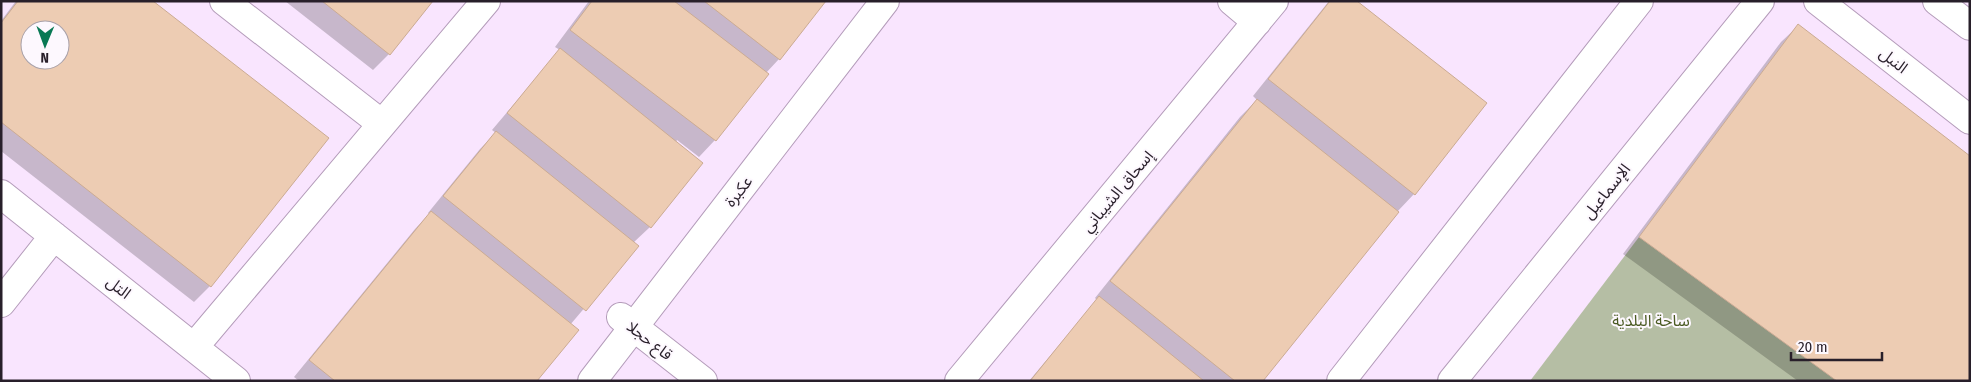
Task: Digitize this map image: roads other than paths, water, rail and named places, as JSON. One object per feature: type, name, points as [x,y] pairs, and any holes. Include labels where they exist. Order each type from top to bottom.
[{"type":"street","points":[[224,1],[382,124]]},
{"type":"street","points":[[194,347],[486,1]]},
{"type":"street","name":"عكبرة","points":[[592,381],[627,322],[885,1]]},
{"type":"street","points":[[1232,1],[1257,22]]},
{"type":"street","name":"إسحاق الشيباني","points":[[959,381],[1274,1]]},
{"type":"street","points":[[1341,381],[1639,1]]},
{"type":"street","name":"الإسماعيل","points":[[1452,381],[1741,12],[1760,1]]},
{"type":"street","name":"النبل","points":[[1818,1],[1970,120]]},
{"type":"street","points":[[1937,1],[1970,26]]},
{"type":"street","name":"التل","points":[[1,194],[236,381]]},
{"type":"street","points":[[1,303],[54,236]]},
{"type":"street","name":"قاع حجلا","points":[[627,322],[703,381]]},
{"type":"park label","name":"ساحة البلدية","points":[[1651,320]]}]
